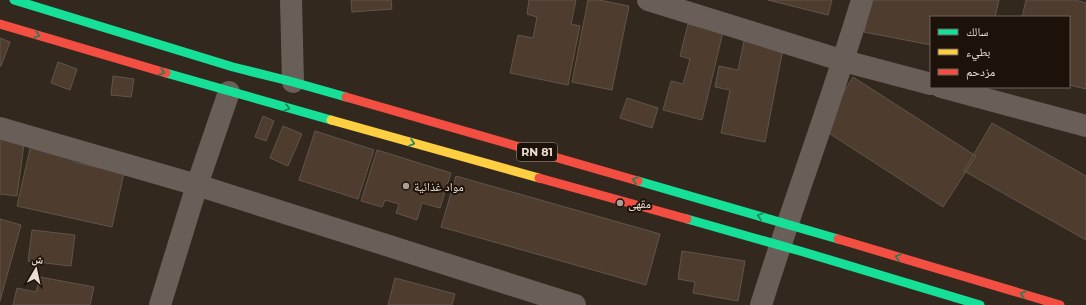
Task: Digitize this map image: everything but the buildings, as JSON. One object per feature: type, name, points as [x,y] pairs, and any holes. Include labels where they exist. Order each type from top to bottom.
[{"type":"main road","name":"RN 81","points":[[14,0],[233,67],[293,82],[787,224],[1060,305]]},
{"type":"main road","points":[[0,24],[229,92],[779,245],[980,305]]},
{"type":"street","points":[[291,0],[293,82]]},
{"type":"street","points":[[648,0],[844,61],[930,84]]},
{"type":"street","points":[[761,305],[779,245],[844,61],[862,0]]},
{"type":"street","points":[[945,88],[1086,126]]},
{"type":"street","points":[[160,305],[197,185],[229,92]]},
{"type":"street","points":[[0,128],[197,185],[575,305]]},
{"type":"traffic: fast","points":[[14,0],[233,67],[346,97]]},
{"type":"traffic: fast","points":[[166,73],[331,120]]},
{"type":"traffic: fast","points":[[638,181],[838,239]]},
{"type":"traffic: fast","points":[[687,219],[980,305]]},
{"type":"traffic: slow","points":[[331,120],[539,178]]},
{"type":"traffic: jam","points":[[0,24],[166,73]]},
{"type":"traffic: jam","points":[[346,97],[638,181]]},
{"type":"traffic: jam","points":[[539,178],[687,219]]},
{"type":"traffic: jam","points":[[838,239],[1060,305]]},
{"type":"place","name":"مواد غذائية","points":[[406,186]]},
{"type":"place","name":"مقهى","points":[[620,203]]}]
